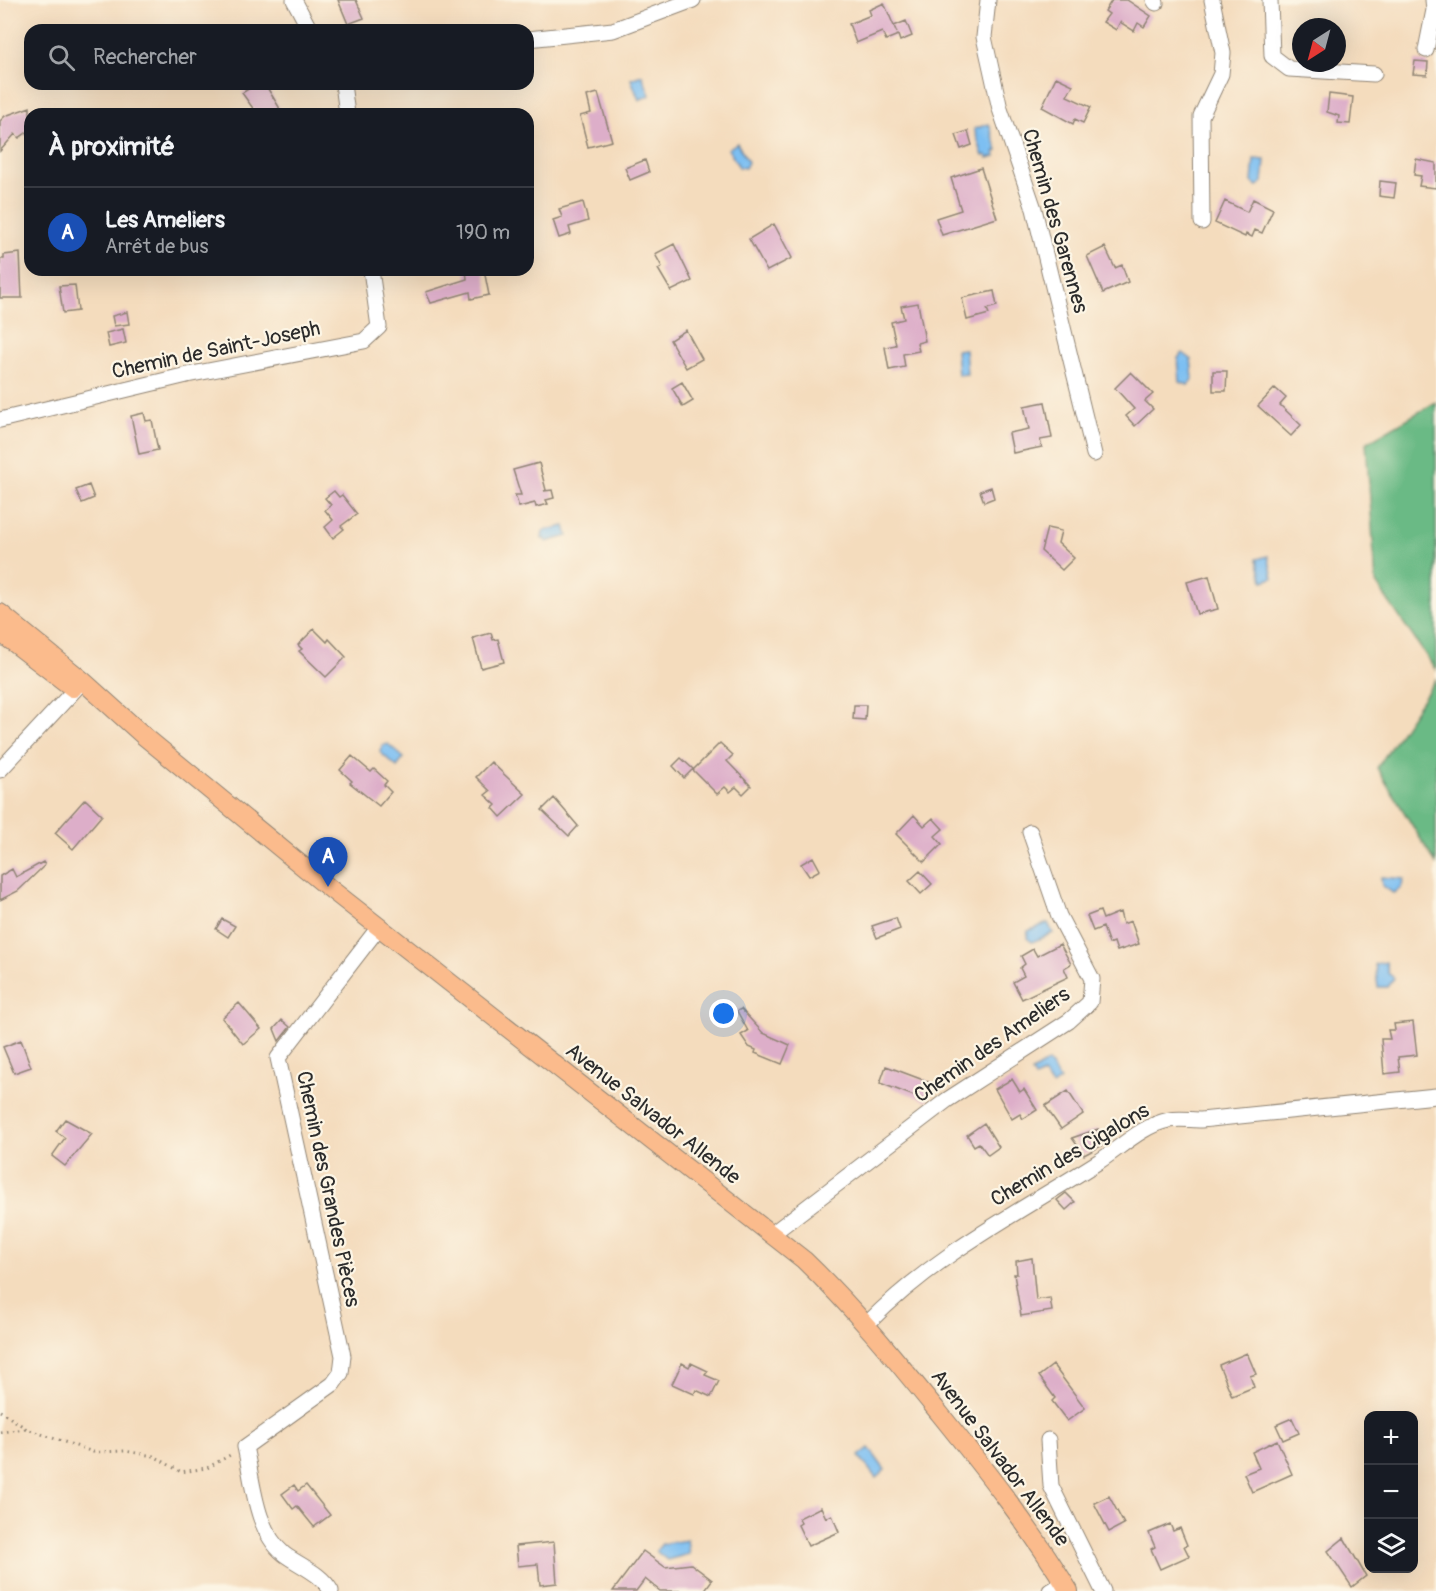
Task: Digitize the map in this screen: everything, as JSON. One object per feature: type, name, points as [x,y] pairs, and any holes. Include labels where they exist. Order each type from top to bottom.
[{"type":"main road","name":"Avenue Salvador Allende","points":[[0,613],[79,685],[379,927],[804,1260],[867,1324],[1030,1529],[1061,1588]]},
{"type":"main road","name":"Avenue Salvador Allende","points":[[0,632],[79,685]]},
{"type":"street","points":[[294,0],[307,24]]},
{"type":"street","points":[[534,38],[614,30],[693,0]]},
{"type":"street","name":"Chemin des Garennes","points":[[988,0],[984,38],[998,99],[1034,208],[1094,454]]},
{"type":"street","points":[[1202,222],[1201,116],[1221,74],[1223,53],[1212,0]]},
{"type":"street","points":[[1270,0],[1272,56],[1289,69],[1374,74]]},
{"type":"street","points":[[1426,50],[1434,9],[1433,0]]},
{"type":"street","points":[[344,90],[346,108]]},
{"type":"street","name":"Chemin de Saint-Joseph","points":[[0,420],[187,375],[364,341],[379,327],[372,276]]},
{"type":"street","points":[[0,770],[79,685]]},
{"type":"street","name":"Chemin des Ameliers","points":[[772,1234],[947,1100],[1069,1021],[1090,1002],[1092,979],[1059,916],[1030,832]]},
{"type":"street","name":"Chemin des Grandes Pièces","points":[[245,1447],[333,1384],[341,1373],[344,1356],[278,1058],[379,927]]},
{"type":"street","name":"Chemin des Cigalons","points":[[867,1324],[889,1301],[960,1246],[1100,1161],[1140,1132],[1168,1120],[1201,1120],[1436,1096]]},
{"type":"street","points":[[1048,1440],[1051,1486],[1102,1591]]},
{"type":"street","points":[[245,1447],[261,1518],[271,1538],[283,1553],[326,1583],[331,1591]]},
{"type":"path","points":[[0,1411],[27,1429],[93,1452],[125,1451],[154,1456],[181,1472],[207,1468],[245,1447]]},
{"type":"path","points":[[0,1432],[27,1429]]},
{"type":"green space","points":[[1436,402],[1436,670],[1376,583],[1366,443]]},
{"type":"green space","points":[[1436,679],[1436,864],[1377,768]]},
{"type":"water","points":[[642,75],[650,95],[639,100],[631,79]]},
{"type":"water","points":[[989,124],[998,151],[994,152],[996,156],[988,158],[986,155],[983,156],[974,129]]},
{"type":"water","points":[[737,143],[748,162],[745,168],[739,167],[728,149]]},
{"type":"water","points":[[1254,159],[1265,160],[1263,182],[1257,186],[1252,182]]},
{"type":"water","points":[[965,349],[967,374],[958,375],[956,350]]},
{"type":"water","points":[[1183,353],[1191,359],[1193,379],[1188,385],[1180,382],[1178,358]]},
{"type":"water","points":[[565,526],[568,536],[546,542],[542,539],[543,531]]},
{"type":"water","points":[[1268,556],[1273,578],[1263,581],[1257,559]]},
{"type":"water","points":[[388,744],[404,758],[397,767],[380,752],[382,746]]},
{"type":"water","points":[[1381,877],[1404,879],[1401,888],[1393,893],[1382,885]]},
{"type":"water","points":[[1048,923],[1053,933],[1032,942],[1027,938],[1028,931]]},
{"type":"water","points":[[1386,962],[1388,973],[1394,978],[1387,987],[1378,987],[1375,964]]},
{"type":"water","points":[[1048,1062],[1060,1080],[1052,1086],[1043,1074],[1035,1078],[1032,1072]]},
{"type":"water","points":[[869,1448],[885,1470],[876,1478],[859,1456]]},
{"type":"water","points":[[687,1540],[689,1554],[667,1560],[656,1551],[662,1544]]},
{"type":"building","points":[[338,0],[356,0],[364,18],[348,24]]},
{"type":"building","points":[[1112,0],[1127,0],[1151,16],[1144,27],[1138,23],[1134,31],[1120,22],[1116,30],[1103,22],[1109,14],[1105,11]]},
{"type":"building","points":[[884,3],[897,33],[894,26],[906,21],[912,36],[900,41],[898,35],[886,40],[882,32],[856,43],[849,24],[871,15],[869,10]]},
{"type":"building","points":[[1415,61],[1428,62],[1427,75],[1413,74]]},
{"type":"building","points":[[1056,77],[1073,85],[1067,96],[1091,107],[1083,123],[1075,119],[1073,124],[1042,107]]},
{"type":"building","points":[[247,90],[269,90],[279,108],[253,108],[242,93]]},
{"type":"building","points":[[598,93],[612,141],[588,147],[580,116],[591,113],[587,96]]},
{"type":"building","points":[[1329,94],[1353,97],[1350,124],[1338,123],[1339,116],[1327,112]]},
{"type":"building","points":[[24,109],[24,134],[19,138],[15,134],[0,151],[0,121],[5,116]]},
{"type":"building","points":[[968,131],[972,145],[961,149],[956,135]]},
{"type":"building","points":[[1416,159],[1436,163],[1436,188],[1419,186],[1421,176],[1414,175]]},
{"type":"building","points":[[645,160],[649,172],[630,180],[625,168]]},
{"type":"building","points":[[981,168],[997,218],[942,235],[936,218],[961,210],[951,178]]},
{"type":"building","points":[[1380,181],[1396,183],[1394,198],[1379,196]]},
{"type":"building","points":[[1253,199],[1273,209],[1262,233],[1255,230],[1252,237],[1246,234],[1245,237],[1215,223],[1225,201],[1247,212]]},
{"type":"building","points":[[583,202],[588,221],[569,227],[571,234],[559,238],[553,220],[562,217],[559,209]]},
{"type":"building","points":[[774,224],[792,258],[767,271],[749,239]]},
{"type":"building","points":[[674,244],[692,281],[671,291],[658,269],[662,267],[655,254]]},
{"type":"building","points":[[1105,247],[1115,268],[1122,265],[1128,282],[1103,293],[1087,256]]},
{"type":"building","points":[[20,253],[22,298],[0,298],[0,259],[4,259],[4,255]]},
{"type":"building","points":[[467,276],[485,276],[489,295],[471,299],[470,292],[431,303],[426,292],[467,279]]},
{"type":"building","points":[[75,285],[78,311],[63,313],[59,286]]},
{"type":"building","points":[[994,291],[997,306],[987,309],[989,314],[967,320],[962,298]]},
{"type":"building","points":[[918,303],[925,341],[917,343],[919,351],[903,354],[905,367],[889,370],[885,347],[896,345],[891,322],[904,319],[901,306]]},
{"type":"building","points":[[127,312],[129,324],[114,326],[112,316]]},
{"type":"building","points":[[123,329],[126,343],[109,347],[106,333]]},
{"type":"building","points":[[686,330],[702,359],[686,368],[670,340]]},
{"type":"building","points":[[1213,371],[1227,371],[1226,391],[1213,391]]},
{"type":"building","points":[[1131,372],[1153,394],[1145,401],[1153,409],[1135,426],[1126,416],[1134,409],[1115,388]]},
{"type":"building","points":[[682,382],[693,401],[683,407],[672,388]]},
{"type":"building","points":[[1275,388],[1286,398],[1280,405],[1301,425],[1291,436],[1258,406]]},
{"type":"building","points":[[1045,402],[1052,438],[1040,440],[1042,447],[1013,453],[1009,433],[1029,429],[1024,406]]},
{"type":"building","points":[[144,413],[146,421],[152,420],[158,450],[139,454],[131,416]]},
{"type":"building","points":[[539,463],[546,490],[544,491],[552,490],[554,498],[546,500],[548,504],[536,507],[535,503],[519,507],[515,495],[521,495],[513,470]]},
{"type":"building","points":[[89,485],[94,498],[82,503],[76,490]]},
{"type":"building","points":[[991,487],[994,498],[984,502],[980,491]]},
{"type":"building","points":[[334,491],[339,497],[342,495],[357,514],[341,526],[344,529],[333,538],[325,527],[333,520],[325,510],[331,505],[325,498]]},
{"type":"building","points":[[1047,528],[1061,531],[1058,543],[1074,558],[1062,570],[1041,551]]},
{"type":"building","points":[[1209,576],[1218,609],[1197,614],[1187,582]]},
{"type":"building","points":[[314,629],[327,642],[329,639],[346,657],[326,677],[299,651],[302,649],[298,645]]},
{"type":"building","points":[[491,633],[493,640],[498,639],[504,662],[481,668],[473,638]]},
{"type":"building","points":[[854,705],[866,705],[865,720],[853,719]]},
{"type":"building","points":[[720,743],[733,755],[727,761],[751,786],[743,794],[736,787],[730,792],[725,787],[717,794],[693,770]]},
{"type":"building","points":[[352,756],[371,772],[374,769],[387,781],[384,785],[391,792],[379,806],[350,783],[352,781],[340,770]]},
{"type":"building","points":[[681,758],[693,769],[684,778],[673,766]]},
{"type":"building","points":[[491,762],[525,794],[501,817],[493,808],[496,805],[485,795],[490,791],[476,777]]},
{"type":"building","points":[[554,798],[578,826],[569,836],[542,810]]},
{"type":"building","points":[[85,799],[102,815],[73,849],[55,833]]},
{"type":"building","points":[[914,815],[924,826],[933,818],[943,829],[935,836],[942,844],[924,862],[896,834]]},
{"type":"building","points":[[813,857],[820,870],[809,876],[801,864]]},
{"type":"building","points":[[43,862],[45,865],[18,891],[0,900],[0,876],[12,869],[16,877]]},
{"type":"building","points":[[920,871],[932,884],[921,894],[909,881]]},
{"type":"building","points":[[1100,911],[1103,919],[1120,912],[1123,924],[1131,921],[1139,944],[1117,951],[1114,942],[1109,944],[1103,927],[1093,931],[1087,916]]},
{"type":"building","points":[[896,918],[900,929],[877,938],[872,926]]},
{"type":"building","points":[[222,919],[235,926],[228,937],[216,929]]},
{"type":"building","points":[[1060,944],[1071,964],[1064,968],[1068,977],[1022,999],[1013,982],[1024,976],[1020,968],[1025,964],[1021,956],[1033,949],[1037,956]]},
{"type":"building","points":[[239,1003],[261,1029],[243,1044],[222,1018]]},
{"type":"building","points":[[741,1009],[763,1033],[790,1045],[782,1064],[755,1053],[756,1050],[749,1047],[741,1035],[748,1031],[737,1011]]},
{"type":"building","points":[[282,1020],[290,1027],[279,1041],[274,1029]]},
{"type":"building","points":[[1413,1022],[1417,1055],[1398,1057],[1400,1072],[1384,1074],[1381,1039],[1390,1039],[1388,1030],[1395,1030],[1394,1024]]},
{"type":"building","points":[[21,1040],[31,1067],[14,1073],[3,1047]]},
{"type":"building","points":[[886,1066],[934,1084],[927,1101],[880,1083]]},
{"type":"building","points":[[1012,1079],[1020,1092],[1024,1089],[1037,1110],[1023,1119],[1020,1114],[1012,1119],[995,1089]]},
{"type":"building","points":[[1068,1091],[1083,1114],[1061,1129],[1045,1106]]},
{"type":"building","points":[[65,1119],[92,1134],[65,1166],[52,1156],[65,1138],[56,1131]]},
{"type":"building","points":[[984,1123],[999,1147],[988,1155],[979,1143],[974,1146],[967,1135]]},
{"type":"building","points":[[1098,1129],[1103,1145],[1084,1155],[1072,1138]]},
{"type":"building","points":[[1066,1193],[1075,1202],[1066,1210],[1057,1200]]},
{"type":"building","points":[[1032,1258],[1036,1300],[1050,1298],[1052,1311],[1021,1316],[1014,1274],[1017,1274],[1016,1261]]},
{"type":"building","points":[[1247,1353],[1256,1374],[1250,1376],[1254,1387],[1232,1396],[1219,1365]]},
{"type":"building","points":[[682,1363],[689,1367],[691,1363],[708,1371],[705,1375],[719,1381],[711,1397],[696,1390],[694,1394],[672,1384]]},
{"type":"building","points":[[1053,1365],[1085,1408],[1067,1421],[1052,1401],[1055,1398],[1039,1376]]},
{"type":"building","points":[[1292,1418],[1299,1433],[1283,1440],[1276,1425]]},
{"type":"building","points":[[1277,1440],[1292,1474],[1252,1492],[1244,1474],[1259,1468],[1252,1452]]},
{"type":"building","points":[[294,1485],[298,1491],[306,1485],[330,1515],[314,1527],[297,1506],[293,1509],[282,1494]]},
{"type":"building","points":[[1109,1496],[1124,1524],[1109,1532],[1094,1503]]},
{"type":"building","points":[[821,1507],[826,1518],[832,1515],[839,1532],[808,1546],[798,1525],[801,1523],[799,1518]]},
{"type":"building","points":[[1170,1524],[1173,1531],[1180,1528],[1189,1556],[1160,1569],[1151,1549],[1155,1547],[1149,1533]]},
{"type":"building","points":[[1344,1538],[1366,1576],[1352,1587],[1328,1551]]},
{"type":"building","points":[[554,1542],[557,1583],[540,1585],[538,1564],[518,1566],[516,1546]]},
{"type":"building","points":[[643,1551],[665,1567],[691,1564],[712,1580],[704,1591],[660,1591],[645,1579],[636,1591],[613,1591]]},
{"type":"place","name":"Les Ameliers","points":[[328,887]]}]
